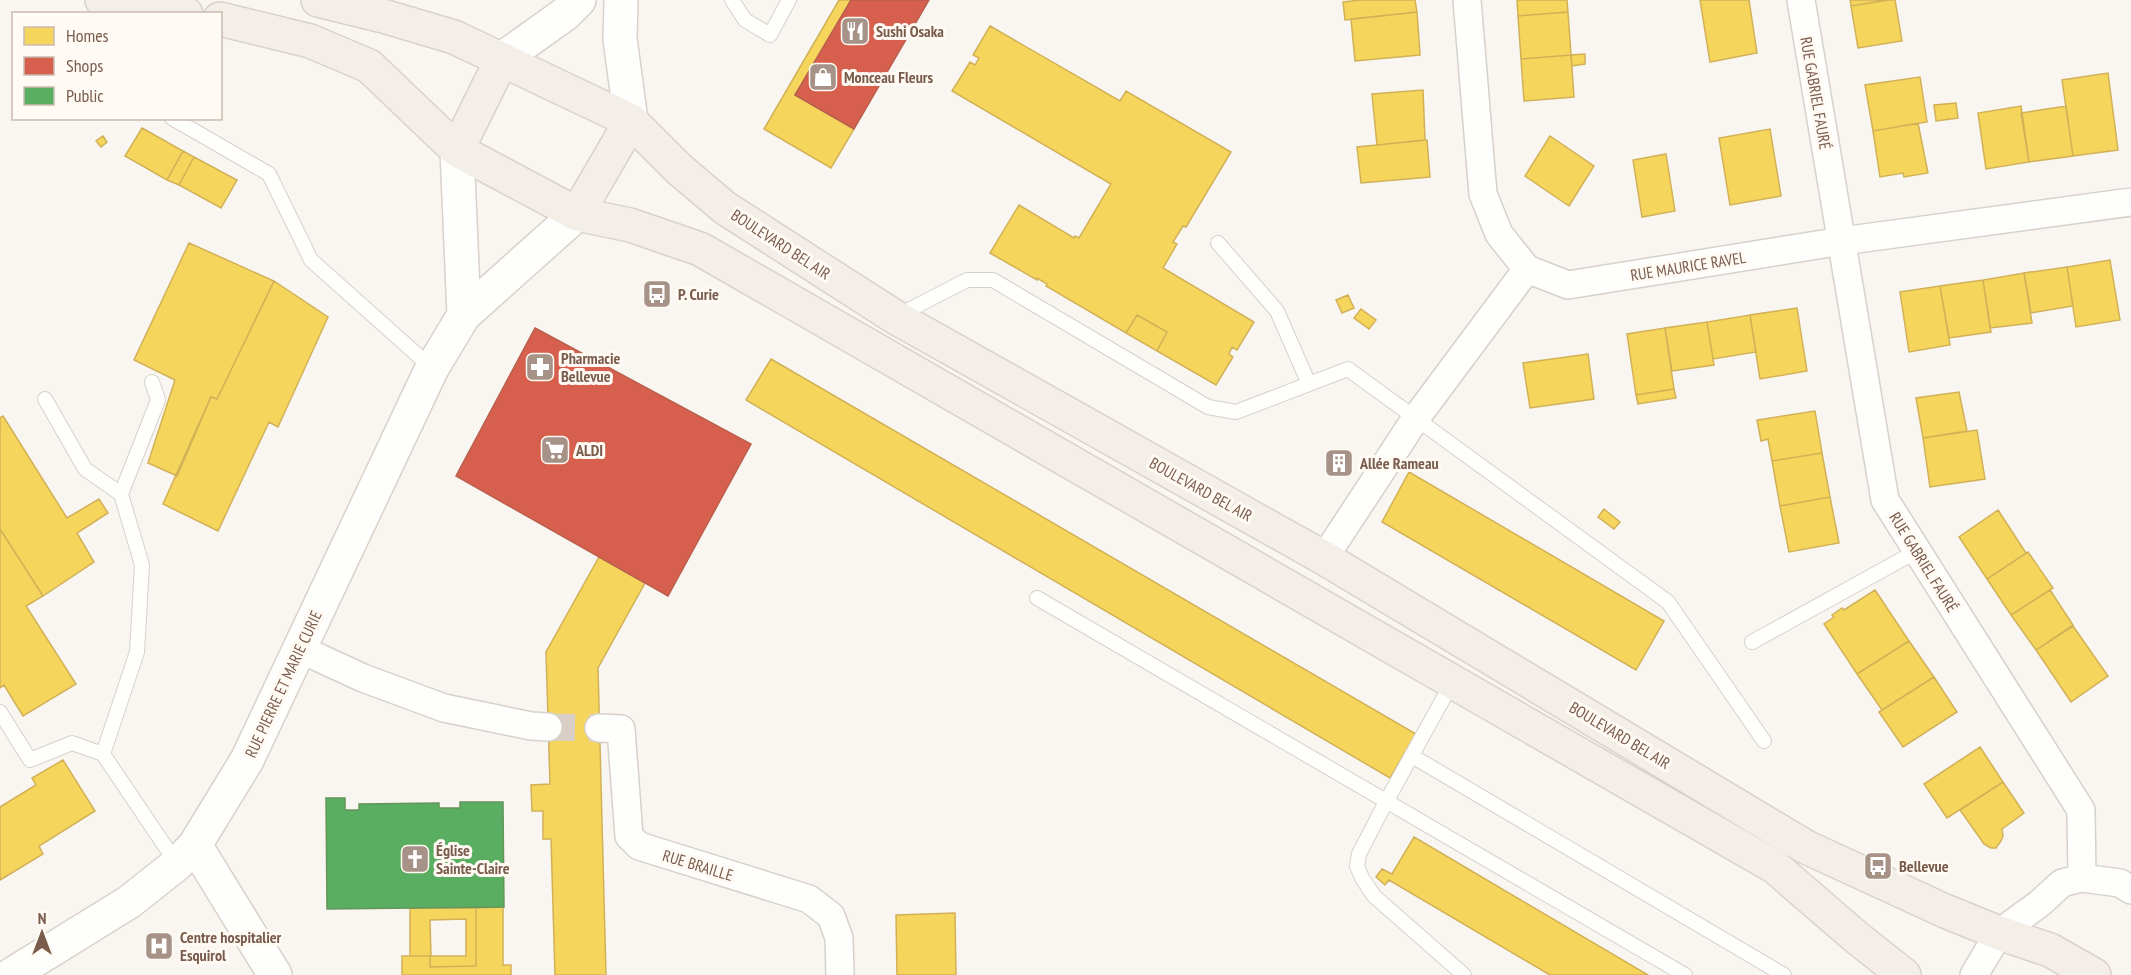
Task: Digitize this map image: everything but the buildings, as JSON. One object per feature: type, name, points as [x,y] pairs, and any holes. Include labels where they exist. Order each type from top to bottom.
[{"type":"main road","points":[[102,0],[174,12]]},
{"type":"main road","name":"BOULEVARD BEL AIR","points":[[318,0],[454,37],[631,121],[673,163],[725,208],[895,317],[1324,558],[1806,847],[1912,897],[2000,933],[2050,950],[2094,975]]},
{"type":"main road","points":[[464,315],[457,150],[502,59],[565,14],[579,0]]},
{"type":"main road","points":[[621,0],[620,39],[631,121]]},
{"type":"main road","points":[[222,19],[310,41],[369,66],[457,150],[577,214],[630,225],[700,249],[1775,867],[1904,975]]},
{"type":"main road","name":"RUE PIERRE ET MARIE CURIE","points":[[11,975],[129,902],[186,854],[248,760],[432,368],[464,315],[577,214],[631,121]]},
{"type":"main road","points":[[186,854],[275,975]]},
{"type":"street","points":[[1324,558],[1416,418],[1527,269],[1499,234],[1483,194],[1467,0]]},
{"type":"street","name":"RUE GABRIEL FAURÉ","points":[[1801,0],[1886,500],[2080,810],[2082,878]]},
{"type":"street","name":"RUE MAURICE RAVEL","points":[[1527,269],[1568,285],[1842,241],[2131,202]]},
{"type":"street","points":[[300,649],[363,678],[444,708],[531,726],[548,727]]},
{"type":"street","name":"RUE BRAILLE","points":[[599,728],[621,729],[629,836],[639,846],[809,899],[831,916],[839,938],[840,975]]},
{"type":"street","points":[[1975,973],[2000,933],[2062,884],[2082,878],[2120,884],[2131,890]]},
{"type":"lane","points":[[732,0],[745,20],[770,35],[789,0]]},
{"type":"lane","points":[[175,120],[269,174],[310,260],[432,368]]},
{"type":"lane","points":[[1218,243],[1277,311],[1309,384]]},
{"type":"lane","points":[[895,317],[967,280],[993,280],[1208,407],[1236,412],[1348,369],[1668,602],[1764,741]]},
{"type":"lane","points":[[103,754],[137,652],[142,565],[121,494],[158,400],[152,382]]},
{"type":"lane","points":[[45,399],[85,470],[121,494]]},
{"type":"lane","points":[[1752,642],[1917,551]]},
{"type":"lane","points":[[1037,598],[1684,975]]},
{"type":"lane","points":[[1453,681],[1359,854],[1357,866],[1374,896],[1464,975]]},
{"type":"lane","points":[[0,712],[30,760],[72,743],[103,754],[186,854]]},
{"type":"lane","points":[[1412,756],[1784,975]]},
{"type":"tunnel","points":[[548,727],[599,728]]},
{"type":"place","name":"Sushi Osaka","points":[[855,31]]},
{"type":"place","name":"Monceau Fleurs","points":[[823,77]]},
{"type":"place","name":"P. Curie","points":[[657,294]]},
{"type":"place","name":"Pharmacie Bellevue","points":[[540,367]]},
{"type":"place","name":"ALDI","points":[[555,450]]},
{"type":"place","name":"Allée Rameau","points":[[1339,463]]},
{"type":"place","name":"Église Sainte-Claire","points":[[415,859]]},
{"type":"place","name":"Bellevue","points":[[1878,866]]},
{"type":"place","name":"Centre hospitalier Esquirol","points":[[159,946]]}]
